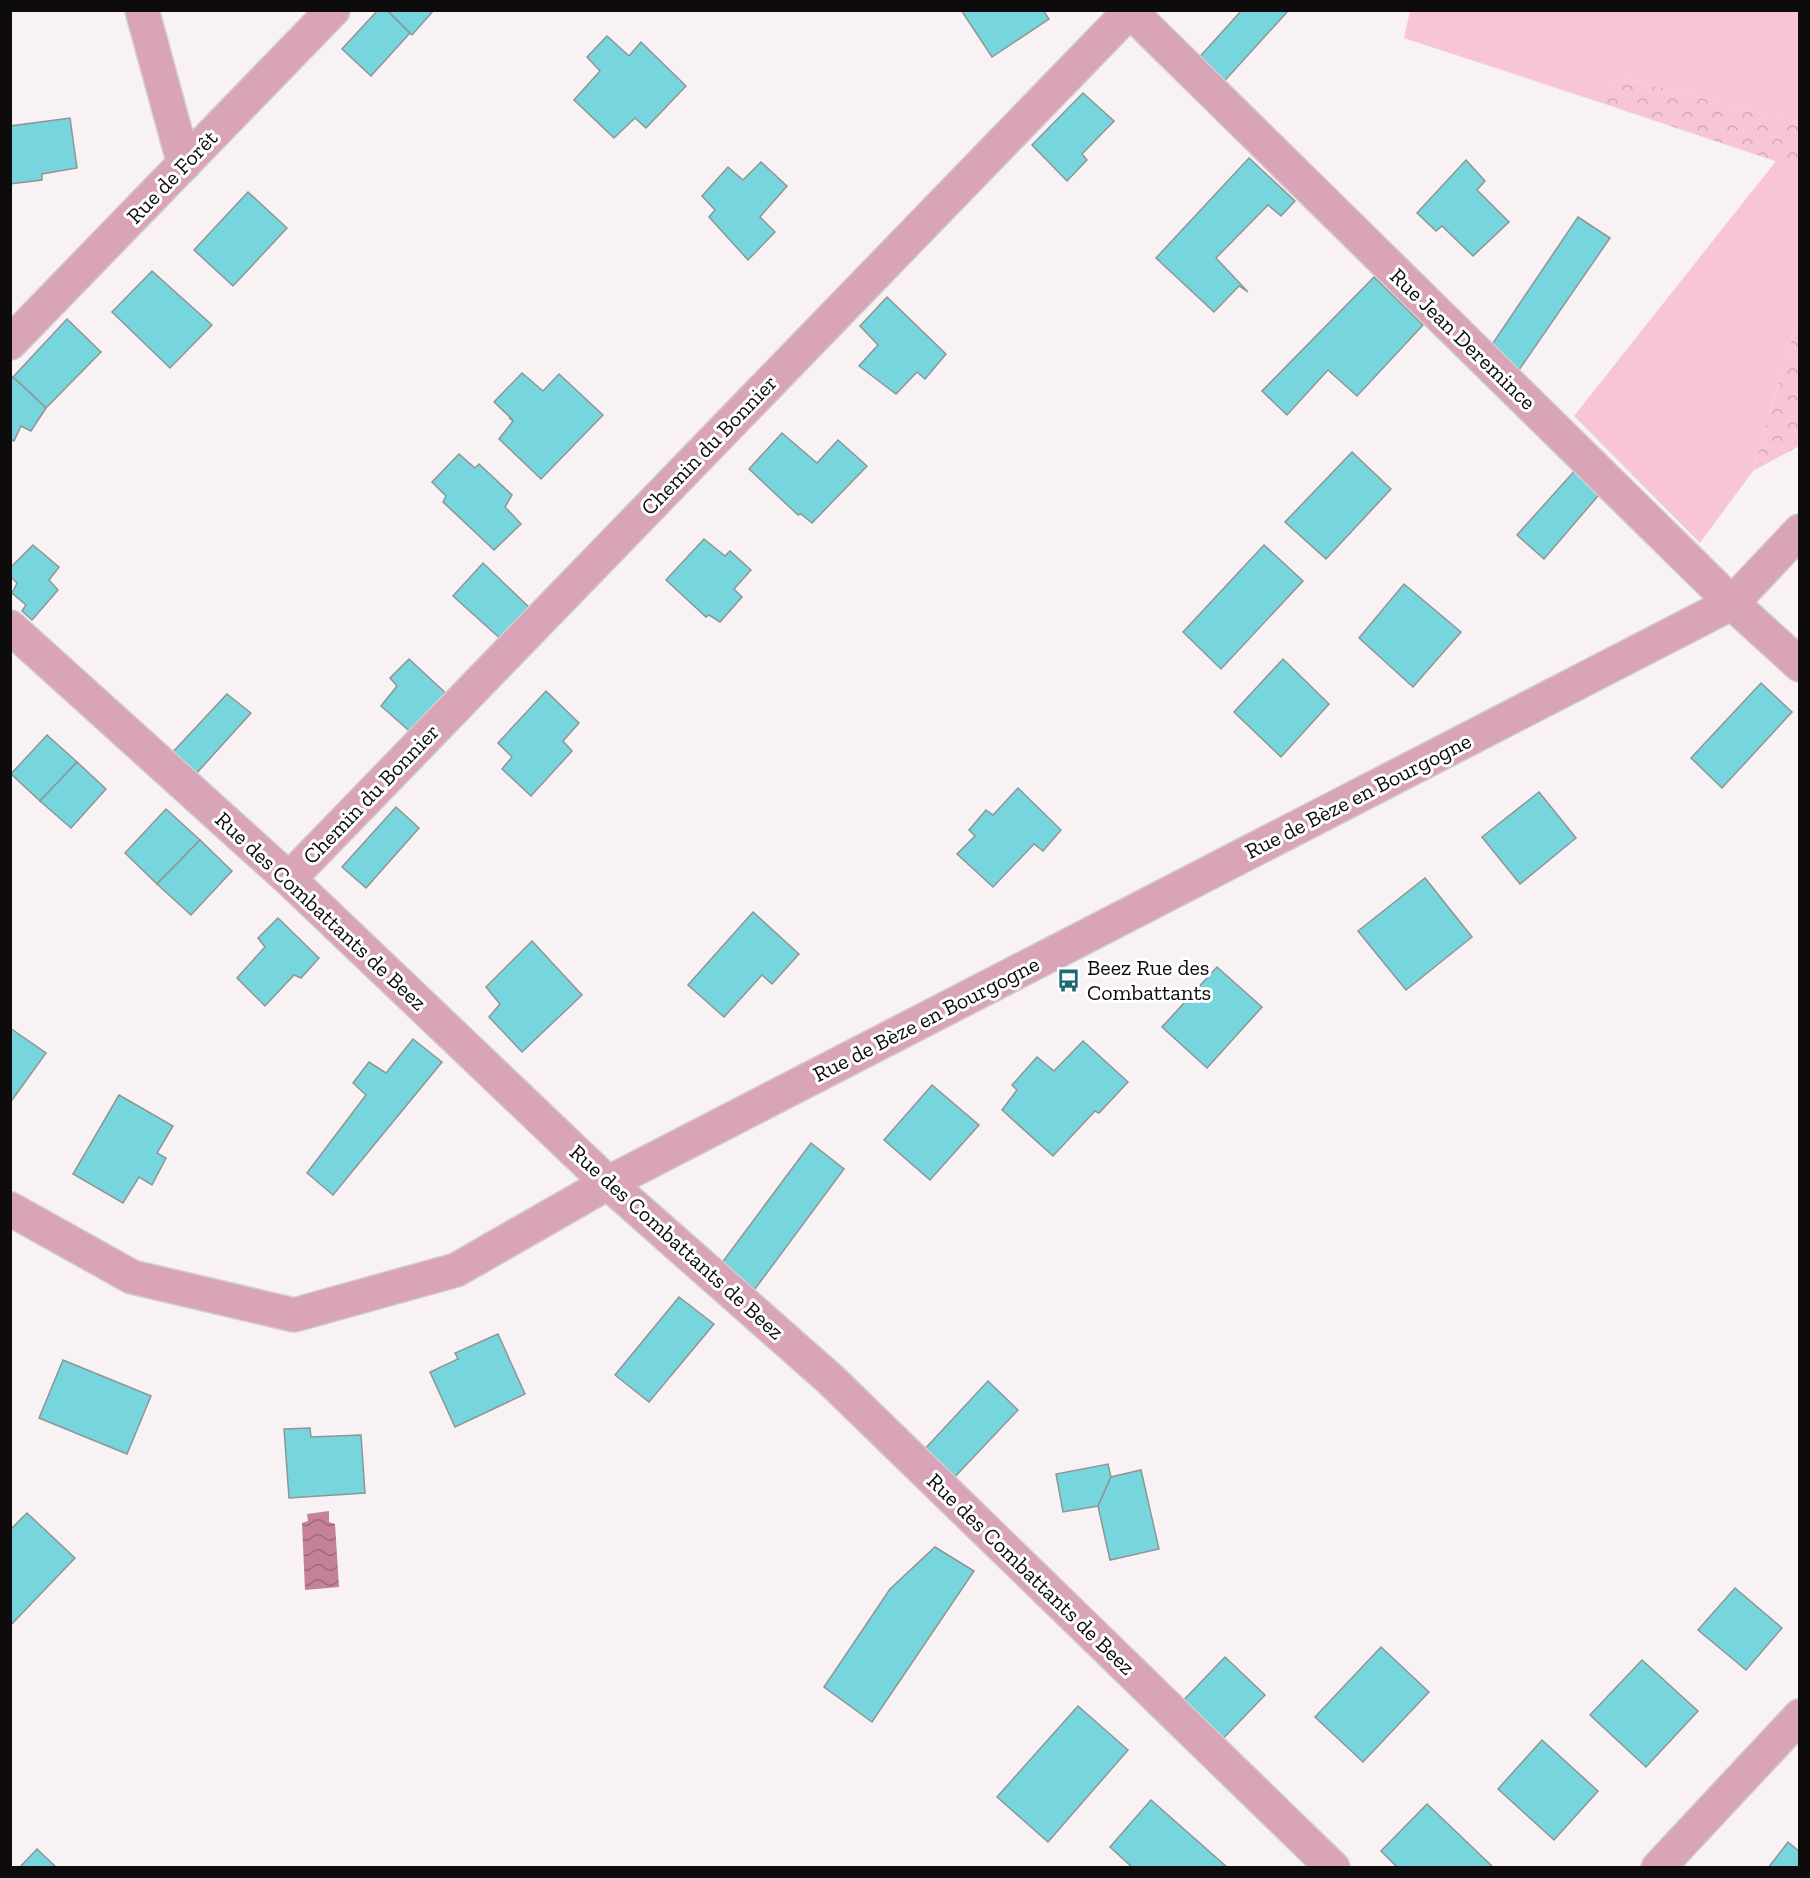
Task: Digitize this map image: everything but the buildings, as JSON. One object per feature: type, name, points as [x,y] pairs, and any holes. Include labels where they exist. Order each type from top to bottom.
[{"type":"street","points":[[142,10],[184,164]]},
{"type":"street","name":"Rue de Forêt","points":[[10,343],[333,10]]},
{"type":"street","name":"Rue Jean Deremince","points":[[1129,11],[1732,603],[1800,665]]},
{"type":"street","name":"Chemin du Bonnier","points":[[290,879],[1129,11]]},
{"type":"street","name":"Rue de Bèze en Bourgogne","points":[[10,1209],[132,1277],[294,1315],[456,1270],[608,1183],[1732,603],[1800,531]]},
{"type":"street","name":"Rue des Combattants de Beez","points":[[16,644],[290,879],[608,1183],[830,1379],[1333,1868]]},
{"type":"street","points":[[1658,1868],[1800,1716]]},
{"type":"green space","points":[[1410,11],[1799,11],[1799,123],[1616,76],[1602,103],[1404,38]]},
{"type":"green space","points":[[1616,76],[1799,123],[1799,169],[1602,103]]},
{"type":"green space","points":[[1776,161],[1799,169],[1799,314],[1753,471],[1700,543],[1574,416]]},
{"type":"green space","points":[[1799,314],[1799,446],[1753,471]]},
{"type":"water","points":[[329,1511],[329,1522],[335,1524],[339,1587],[305,1590],[302,1523],[308,1521],[307,1514]]},
{"type":"place","name":"Beez Rue des Combattants","points":[[1069,980]]}]
